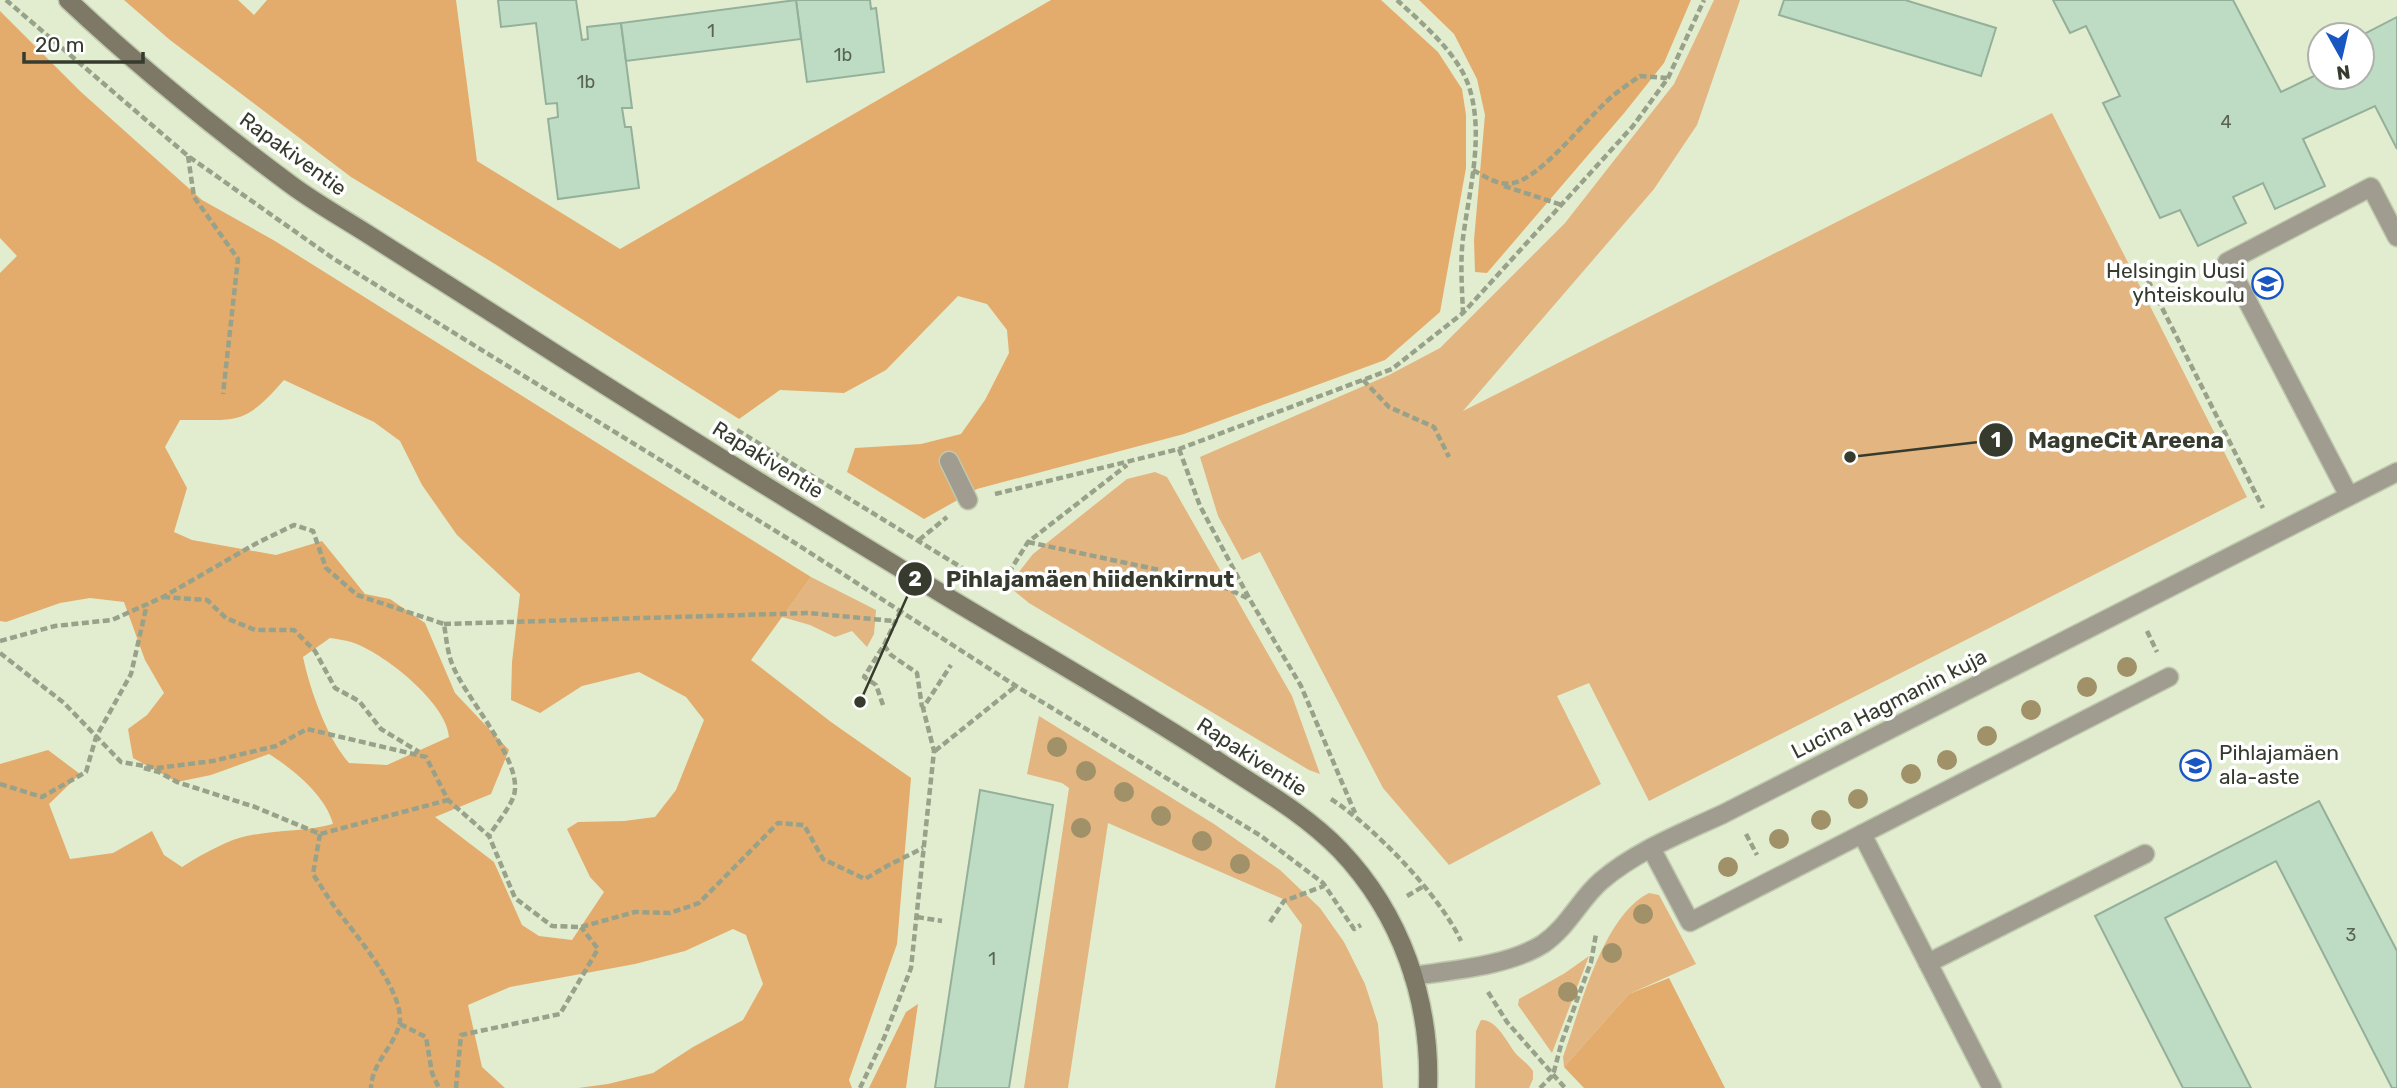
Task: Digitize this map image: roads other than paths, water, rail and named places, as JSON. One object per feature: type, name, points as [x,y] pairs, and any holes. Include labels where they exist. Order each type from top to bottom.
[{"type":"main road","name":"Rapakiventie","points":[[68,0],[147,70],[293,187],[896,566],[1187,741],[1304,818],[1337,846],[1364,877],[1385,908],[1401,939],[1413,976],[1429,1051],[1428,1088]]},
{"type":"street","points":[[2349,496],[2227,262],[2371,187],[2397,237]]},
{"type":"street","points":[[949,461],[968,500]]},
{"type":"street","name":"Lucina Hagmanin kuja","points":[[1413,976],[1473,968],[1524,953],[1543,944],[1561,928],[1600,882],[1651,848],[2397,472]]},
{"type":"street","points":[[1651,848],[1690,922],[2169,677]]},
{"type":"street","points":[[1862,834],[1992,1088]]},
{"type":"street","points":[[1928,963],[2145,854]]},
{"type":"place","name":"Helsingin Uusi yhteiskoulu","points":[[2268,283]]},
{"type":"place","name":"MagneCit Areena","points":[[1850,457]]},
{"type":"place","name":"Pihlajamäen hiidenkirnut","points":[[860,702]]},
{"type":"place","name":"Pihlajamäen ala-aste","points":[[2196,765]]}]
